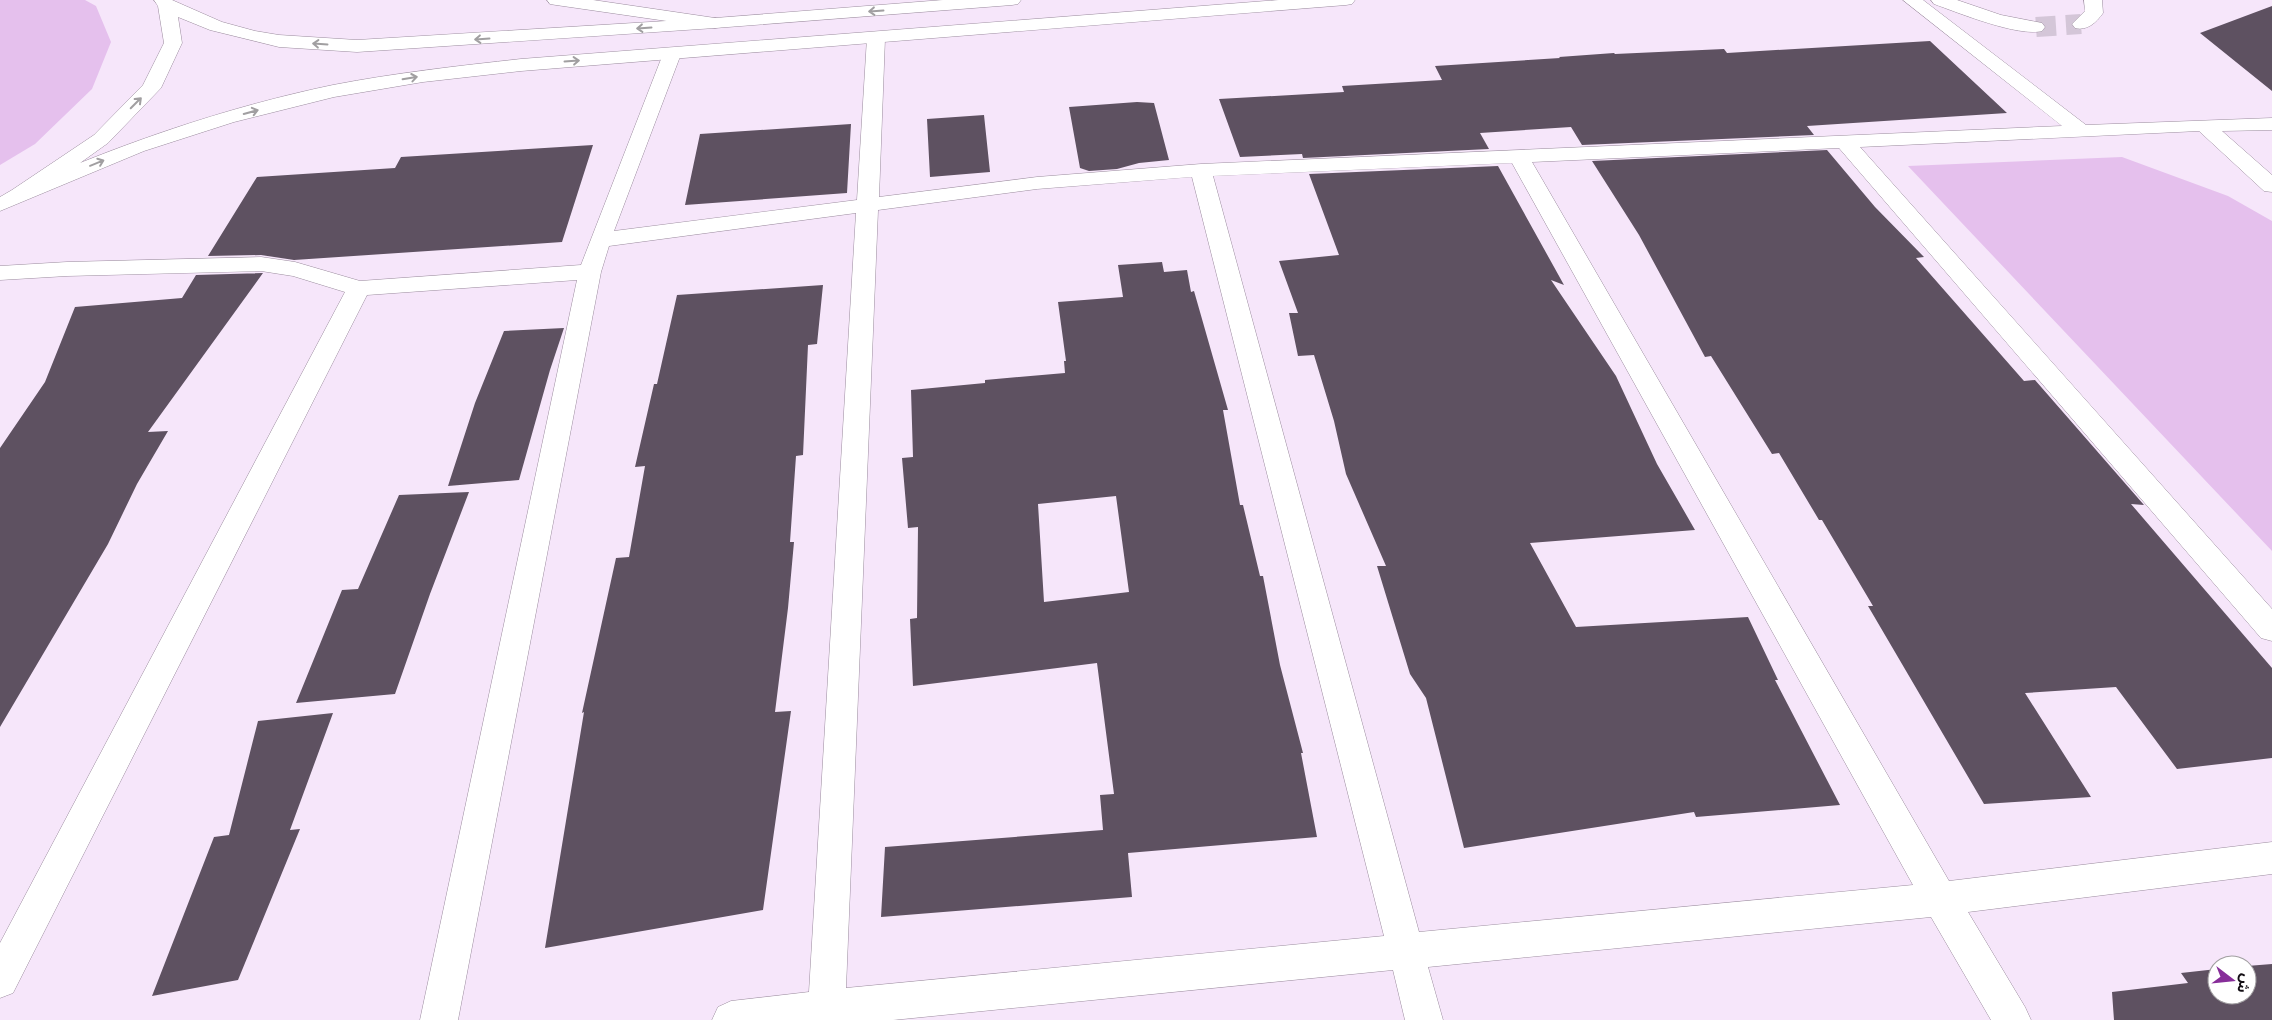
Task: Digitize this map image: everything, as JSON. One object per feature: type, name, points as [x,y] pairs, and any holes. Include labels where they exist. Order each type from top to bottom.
[{"type":"main road","points":[[556,0],[715,23]]},
{"type":"main road","points":[[165,3],[216,26],[254,36],[278,41],[356,46],[715,23],[1012,0]]},
{"type":"main road","points":[[0,205],[137,147],[227,118],[333,91],[423,76],[521,65],[1346,0]]},
{"type":"main road","points":[[1912,0],[2082,131]]},
{"type":"main road","points":[[1940,0],[1997,20],[2036,26]]},
{"type":"main road","points":[[2081,24],[2094,13],[2093,0]]},
{"type":"main road","points":[[20,195],[101,139],[151,88],[173,43],[165,3]]},
{"type":"main road","points":[[827,1008],[876,38]]},
{"type":"main road","points":[[439,1020],[590,272],[600,240],[672,54]]},
{"type":"main road","points":[[600,240],[1038,183],[1201,170],[2204,125],[2272,124]]},
{"type":"main road","points":[[2204,125],[2272,186]]},
{"type":"main road","points":[[1844,142],[2272,628]]},
{"type":"main road","points":[[1519,157],[1940,899],[2012,1020]]},
{"type":"main road","points":[[1201,170],[1424,1020]]},
{"type":"main road","points":[[0,273],[68,269],[261,264],[294,269],[359,288],[590,272]]},
{"type":"main road","points":[[0,980],[359,288]]},
{"type":"main road","points":[[731,1020],[827,1008],[1940,899],[2272,858]]},
{"type":"shaded area","points":[[0,0],[85,0],[96,6],[111,42],[92,89],[35,144],[0,165]]},
{"type":"shaded area","points":[[2122,157],[2228,196],[2272,221],[2272,551],[1908,166]]},
{"type":"building","points":[[2272,6],[2272,91],[2200,33]]},
{"type":"building","points":[[1930,41],[2007,113],[1807,126],[1814,135],[1582,145],[1571,127],[1480,133],[1489,149],[1303,158],[1302,154],[1240,157],[1219,99],[1344,92],[1342,86],[1442,80],[1435,66],[1614,53],[1724,49],[1727,53]]},
{"type":"building","points":[[1137,102],[1154,103],[1169,160],[1139,163],[1117,169],[1089,171],[1080,168],[1069,107]]},
{"type":"building","points":[[984,115],[990,172],[930,177],[927,119]]},
{"type":"building","points":[[851,124],[847,193],[685,205],[700,134]]},
{"type":"building","points":[[593,145],[562,242],[294,260],[261,255],[208,256],[257,177],[395,168],[401,157]]},
{"type":"building","points":[[1827,150],[1875,207],[1924,257],[1916,258],[2024,381],[2035,380],[2144,505],[2131,504],[2272,668],[2272,758],[2177,769],[2116,687],[2025,693],[2091,797],[1984,804],[1868,606],[1873,606],[1822,520],[1819,520],[1779,453],[1772,454],[1711,356],[1705,357],[1639,235],[1592,161]]},
{"type":"building","points":[[1498,166],[1564,285],[1551,280],[1616,376],[1657,464],[1695,530],[1530,543],[1576,627],[1748,617],[1778,680],[1775,680],[1840,805],[1696,817],[1694,812],[1464,848],[1426,698],[1410,674],[1377,566],[1386,566],[1346,474],[1334,421],[1314,355],[1298,356],[1289,313],[1298,313],[1279,261],[1339,255],[1309,174]]},
{"type":"building","points":[[1162,262],[1164,272],[1187,270],[1191,292],[1194,291],[1228,410],[1223,410],[1240,505],[1243,505],[1260,576],[1263,576],[1280,665],[1303,753],[1301,753],[1317,837],[1128,853],[1132,897],[881,917],[885,847],[1103,830],[1100,795],[1114,794],[1097,663],[913,686],[910,619],[917,618],[918,527],[908,528],[902,458],[913,457],[911,390],[985,383],[985,380],[1065,373],[1064,361],[1066,361],[1058,302],[1123,297],[1118,265]],"holes":[[[1116,496],[1129,592],[1044,602],[1038,504]]]},
{"type":"building","points":[[263,273],[148,432],[168,431],[137,484],[108,544],[0,727],[0,448],[45,382],[75,307],[182,298],[196,275]]},
{"type":"building","points":[[823,285],[817,344],[808,345],[803,455],[796,456],[790,542],[794,542],[775,712],[791,711],[763,910],[545,948],[584,712],[582,713],[616,558],[629,557],[645,466],[635,467],[654,384],[657,384],[677,295]]},
{"type":"building","points":[[564,328],[550,370],[519,480],[448,486],[475,403],[504,331]]},
{"type":"building","points":[[469,492],[430,594],[395,694],[296,703],[342,590],[358,589],[399,495]]},
{"type":"building","points":[[333,713],[290,830],[300,829],[238,980],[152,996],[214,837],[229,835],[258,721]]},
{"type":"building","points":[[2272,964],[2272,1020],[2114,1020],[2112,992],[2188,983],[2181,973],[2207,970],[2207,1005],[2257,1005],[2257,965]]},
{"type":"tunnel","points":[[2036,27],[2081,24]]}]
